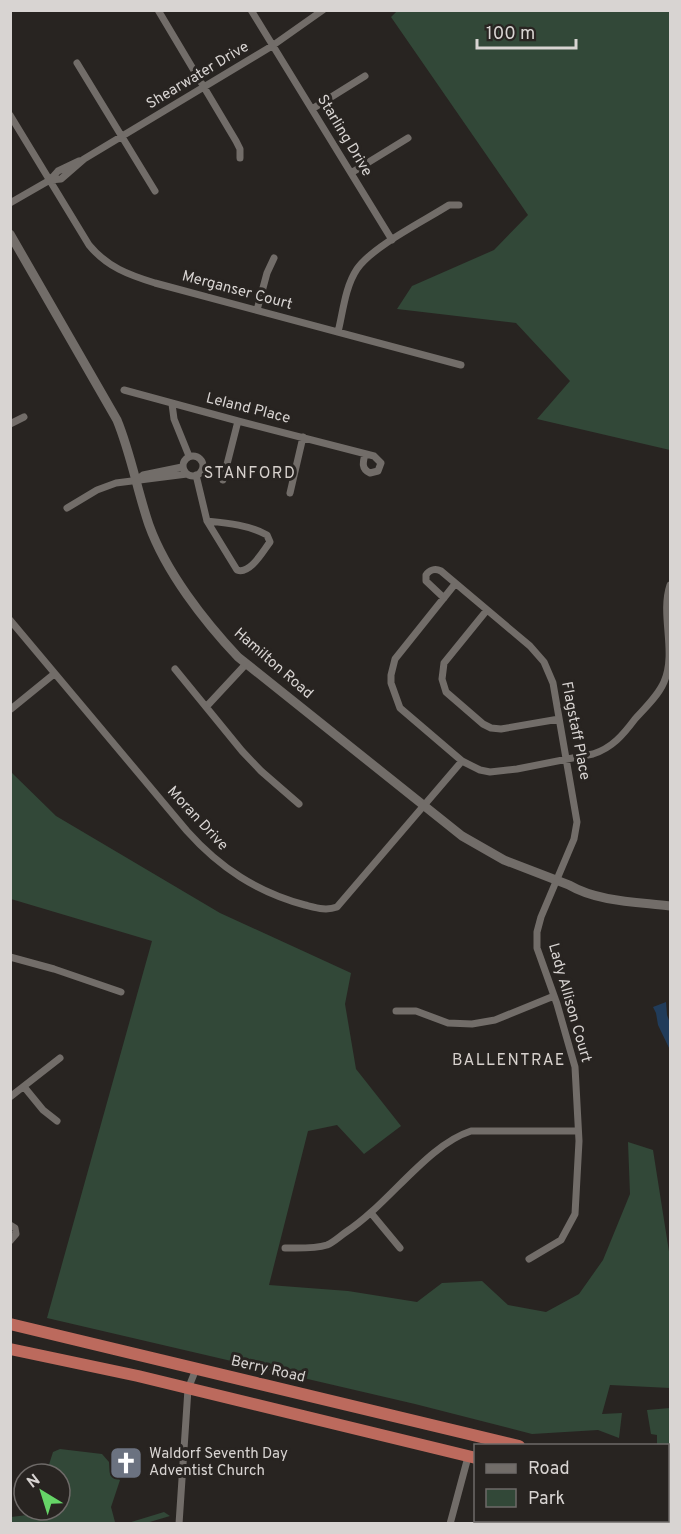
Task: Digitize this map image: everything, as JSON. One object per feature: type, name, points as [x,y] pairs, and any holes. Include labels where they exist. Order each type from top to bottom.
[{"type":"highway","name":"Berry Road","points":[[10,1324],[511,1444]]},
{"type":"highway","points":[[10,1349],[188,1389],[472,1458]]},
{"type":"street","points":[[158,10],[236,141],[240,149],[240,158]]},
{"type":"street","name":"Starling Drive","points":[[251,10],[392,240]]},
{"type":"street","name":"Shearwater Drive","points":[[10,203],[50,180],[57,171],[123,137],[272,46],[322,10]]},
{"type":"street","points":[[77,63],[155,191]]},
{"type":"street","points":[[312,109],[366,76]]},
{"type":"street","name":"Merganser Court","points":[[10,115],[89,245],[98,257],[114,268],[155,284],[461,364]]},
{"type":"street","points":[[351,173],[408,138]]},
{"type":"street","points":[[338,332],[350,284],[356,270],[367,257],[449,205],[459,205]]},
{"type":"street","name":"Hamilton Road","points":[[10,234],[113,412],[123,435],[148,523],[166,560],[219,637],[246,664],[462,836],[489,853],[580,892],[606,898],[670,906]]},
{"type":"street","points":[[257,310],[273,258]]},
{"type":"street","name":"Leland Place","points":[[124,390],[365,454]]},
{"type":"street","points":[[172,404],[178,432],[189,456]]},
{"type":"street","points":[[10,424],[24,417]]},
{"type":"street","points":[[223,480],[238,422]]},
{"type":"street","points":[[290,493],[303,437]]},
{"type":"street","points":[[67,508],[106,486],[136,480],[196,475],[202,471],[203,464],[196,456],[189,456],[184,460],[182,466]]},
{"type":"street","points":[[136,480],[143,475],[182,466]]},
{"type":"street","points":[[182,466],[187,474]]},
{"type":"street","points":[[196,475],[207,521],[237,570],[245,571],[270,542],[267,535],[260,531],[230,523],[207,521]]},
{"type":"street","name":"Flagstaff Place","points":[[444,598],[428,584],[426,578],[428,573],[437,569],[530,646],[542,660],[553,683],[576,828],[574,839],[556,880]]},
{"type":"street","points":[[455,584],[399,652],[392,667],[391,683],[400,708],[462,760],[490,772],[566,760],[605,750],[615,742],[663,685],[670,651],[668,598],[670,585]]},
{"type":"street","points":[[487,610],[444,663],[442,679],[446,692],[483,724],[491,728],[501,729],[559,719]]},
{"type":"street","name":"Moran Drive","points":[[10,620],[206,851],[221,865],[253,886],[288,900],[322,909],[337,907],[424,806]]},
{"type":"street","points":[[206,707],[246,664]]},
{"type":"street","points":[[175,669],[242,751],[299,804]]},
{"type":"street","points":[[11,710],[54,674]]},
{"type":"street","points":[[424,806],[462,760]]},
{"type":"street","name":"Lady Allison Court","points":[[529,1259],[561,1240],[575,1214],[578,1186],[575,1067],[537,948],[537,932],[541,917],[556,880]]},
{"type":"street","points":[[10,957],[121,992]]},
{"type":"street","points":[[396,1011],[416,1011],[448,1023],[472,1024],[495,1020],[554,996]]},
{"type":"street","points":[[10,1097],[25,1088],[60,1058]]},
{"type":"street","points":[[25,1088],[43,1110],[57,1121]]},
{"type":"street","points":[[285,1248],[328,1245],[358,1225],[436,1151],[456,1136],[471,1131],[578,1131]]},
{"type":"street","points":[[371,1213],[400,1248]]},
{"type":"street","points":[[10,1225],[15,1228],[16,1234],[10,1241]]},
{"type":"street","points":[[179,1524],[188,1389],[196,1369]]},
{"type":"street","points":[[450,1524],[472,1458]]},
{"type":"green space","points":[[398,10],[670,11],[670,450],[537,419],[570,381],[516,323],[397,309],[412,286],[494,250],[528,215],[391,17]]},
{"type":"green space","points":[[10,771],[56,816],[220,913],[351,973],[345,1004],[356,1069],[401,1126],[364,1154],[337,1125],[308,1131],[269,1285],[348,1291],[417,1302],[442,1283],[482,1281],[508,1305],[546,1312],[579,1294],[603,1260],[630,1194],[628,1142],[653,1150],[670,1258],[670,1388],[610,1385],[602,1414],[622,1413],[619,1438],[598,1430],[532,1434],[415,1404],[47,1318],[152,941],[11,899]]},
{"type":"green space","points":[[670,1408],[670,1449],[669,1444],[657,1444],[657,1435],[651,1434],[647,1410]]},
{"type":"green space","points":[[60,1449],[102,1454],[109,1462],[110,1472],[120,1480],[111,1507],[115,1522],[128,1523],[164,1512],[170,1516],[143,1524],[11,1523],[12,1517],[12,1522],[72,1522],[72,1462],[50,1462],[53,1452]]},
{"type":"water","points":[[666,1002],[670,1023],[670,1050],[658,1025],[653,1007]]},
{"type":"place","name":"Waldorf Seventh Day Adventist Church","points":[[126,1463]]},
{"type":"district","name":"STANFORD","points":[[250,474]]},
{"type":"district","name":"BALLENTRAE","points":[[509,1061]]}]
